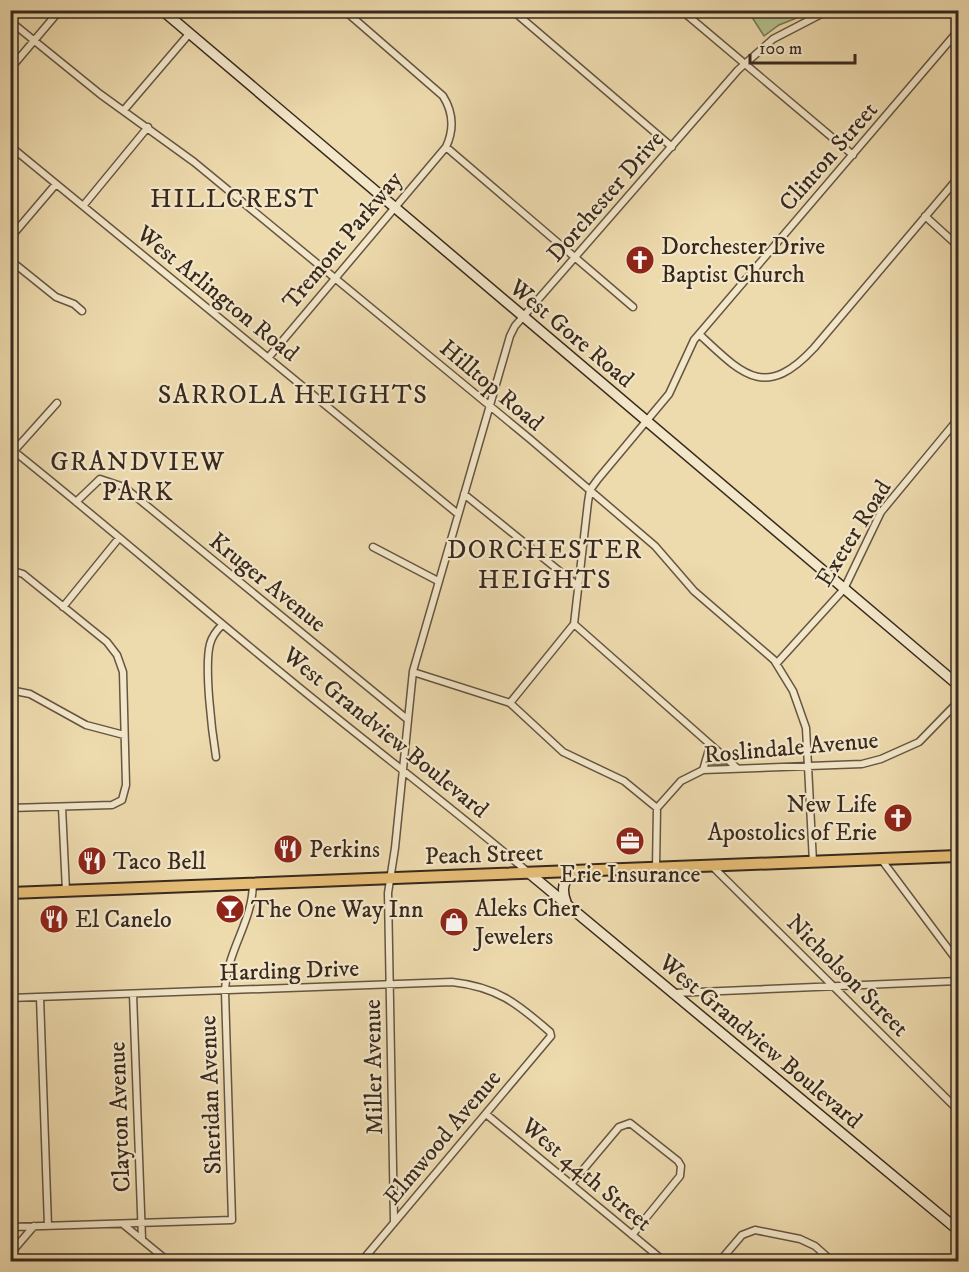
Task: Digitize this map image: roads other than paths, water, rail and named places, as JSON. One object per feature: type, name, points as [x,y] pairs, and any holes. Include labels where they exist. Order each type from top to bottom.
[{"type":"main road","name":"Peach Street","points":[[10,893],[958,856]]},
{"type":"street","points":[[10,69],[60,10]]},
{"type":"street","name":"West Gore Road","points":[[162,10],[958,685]]},
{"type":"street","points":[[344,10],[443,96],[448,104],[452,123],[446,147],[633,307]]},
{"type":"street","points":[[512,10],[672,147]]},
{"type":"street","points":[[681,10],[853,155]]},
{"type":"street","name":"Dorchester Drive","points":[[402,769],[413,672],[510,336],[522,317],[744,64],[773,39],[829,10]]},
{"type":"street","name":"Hilltop Road","points":[[10,21],[148,127],[490,405],[655,546],[694,591],[777,663],[793,691],[803,718],[813,862]]},
{"type":"street","name":"Clinton Street","points":[[590,490],[669,394],[688,349],[699,334],[958,32]]},
{"type":"street","points":[[124,110],[189,34]]},
{"type":"street","points":[[82,206],[148,127]]},
{"type":"street","name":"West Arlington Road","points":[[10,146],[458,514]]},
{"type":"street","name":"Tremont Parkway","points":[[268,358],[393,207],[446,147]]},
{"type":"street","points":[[699,334],[743,372],[765,378],[785,374],[800,363],[814,348],[958,178]]},
{"type":"street","points":[[10,238],[56,184]]},
{"type":"street","points":[[926,216],[958,246]]},
{"type":"street","points":[[10,260],[56,297],[74,304],[82,311]]},
{"type":"street","points":[[12,449],[57,403]]},
{"type":"street","name":"Exeter Road","points":[[777,663],[844,589],[881,512],[958,419]]},
{"type":"street","name":"West Grandview Boulevard","points":[[12,449],[222,625],[529,873],[958,1230]]},
{"type":"street","name":"Kruger Avenue","points":[[76,502],[100,479],[124,487],[407,719]]},
{"type":"street","points":[[510,703],[574,624],[590,490]]},
{"type":"street","points":[[464,494],[578,586]]},
{"type":"street","points":[[63,607],[119,538]]},
{"type":"street","points":[[373,547],[438,581]]},
{"type":"street","points":[[10,570],[19,572],[107,642],[117,655],[123,672],[126,784],[122,800],[108,806],[10,808]]},
{"type":"street","points":[[574,624],[737,768]]},
{"type":"street","points":[[216,757],[208,650],[213,636],[222,625]]},
{"type":"street","points":[[413,672],[510,703],[563,752],[624,781],[657,808],[656,868]]},
{"type":"street","points":[[10,690],[38,698],[86,725],[124,735]]},
{"type":"street","name":"Roslindale Avenue","points":[[657,808],[681,781],[703,770],[862,764],[893,756],[930,732],[958,702]]},
{"type":"street","points":[[703,770],[710,746]]},
{"type":"street","name":"Miller Avenue","points":[[394,1221],[387,893],[402,769]]},
{"type":"street","points":[[62,807],[66,891]]},
{"type":"street","points":[[881,859],[958,962]]},
{"type":"street","name":"Nicholson Street","points":[[712,866],[958,1110]]},
{"type":"street","points":[[567,905],[563,894],[564,883],[575,871]]},
{"type":"street","name":"Sheridan Avenue","points":[[141,1224],[232,1220],[225,991],[228,964],[246,920],[253,884]]},
{"type":"street","points":[[674,993],[958,981]]},
{"type":"street","name":"Harding Drive","points":[[10,998],[452,982],[488,988],[509,998],[550,1032],[551,1036]]},
{"type":"street","name":"Clayton Avenue","points":[[133,994],[142,1239]]},
{"type":"street","points":[[40,997],[48,1226]]},
{"type":"street","name":"Elmwood Avenue","points":[[361,1262],[551,1036]]},
{"type":"street","name":"West 44th Street","points":[[486,1114],[663,1261]]},
{"type":"street","points":[[571,1184],[619,1127],[630,1123],[678,1161],[681,1166],[680,1176],[632,1235]]},
{"type":"street","points":[[124,1224],[169,1262]]},
{"type":"street","points":[[10,1227],[141,1224]]},
{"type":"street","points":[[10,1254],[33,1226]]},
{"type":"street","points":[[719,1262],[742,1235],[757,1230],[800,1239],[815,1246],[833,1262]]},
{"type":"waterway","points":[[791,10],[794,18]]},
{"type":"place","name":"Dorchester Drive Baptist Church","points":[[640,260]]},
{"type":"place","name":"New Life Apostolics of Erie","points":[[898,818]]},
{"type":"place","name":"Erie Insurance","points":[[630,841]]},
{"type":"place","name":"Perkins","points":[[288,849]]},
{"type":"place","name":"Taco Bell","points":[[92,861]]},
{"type":"place","name":"The One Way Inn","points":[[230,909]]},
{"type":"place","name":"El Canelo","points":[[54,919]]},
{"type":"place","name":"Aleks Cher Jewelers","points":[[454,922]]},
{"type":"district","name":"HILLCREST","points":[[235,198]]},
{"type":"district","name":"SARROLA HEIGHTS","points":[[293,394]]},
{"type":"district","name":"GRANDVIEW PARK","points":[[138,476]]},
{"type":"district","name":"DORCHESTER HEIGHTS","points":[[545,564]]}]
